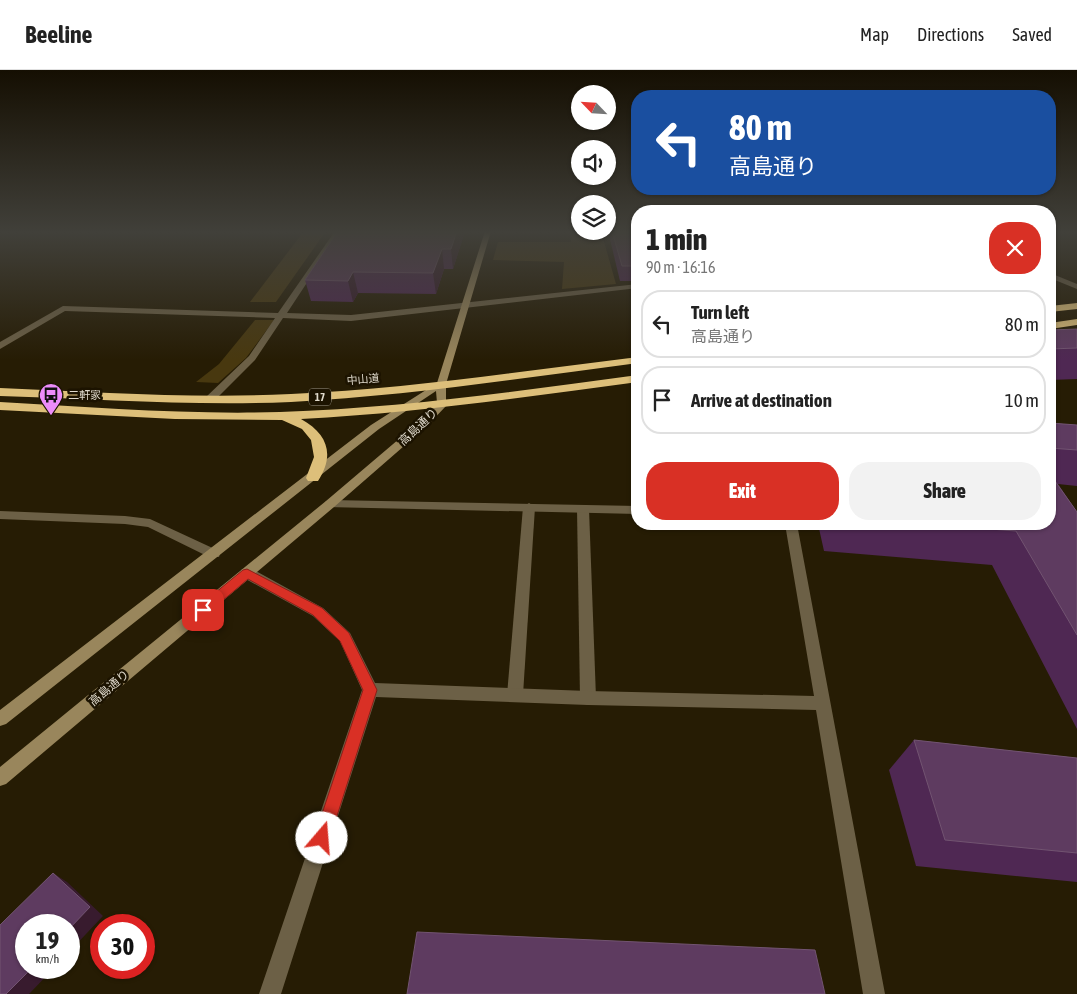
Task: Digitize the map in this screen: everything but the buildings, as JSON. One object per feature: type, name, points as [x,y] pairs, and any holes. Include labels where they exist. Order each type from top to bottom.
[{"type":"highway","points":[[1056,308],[1077,306]]},
{"type":"highway","points":[[1056,325],[1077,322]]},
{"type":"highway","name":"中山道","points":[[0,392],[210,399],[332,396],[631,361]]},
{"type":"highway","name":"17","points":[[0,406],[196,415],[280,416],[442,404],[631,379]]},
{"type":"highway","points":[[280,416],[303,425],[317,437],[321,446],[321,456],[319,467],[312,478]]},
{"type":"main road","points":[[440,384],[474,274]]},
{"type":"main road","name":"高島通り","points":[[0,719],[402,408],[440,384],[442,404],[422,424],[330,504],[0,778]]},
{"type":"street","points":[[210,399],[252,358],[310,274]]},
{"type":"street","points":[[1056,278],[1077,287]]},
{"type":"street","points":[[0,346],[63,308],[351,318],[631,287]]},
{"type":"street","points":[[330,504],[631,510]]},
{"type":"street","points":[[515,695],[529,507]]},
{"type":"street","points":[[583,509],[588,698]]},
{"type":"street","points":[[0,515],[150,522],[214,554]]},
{"type":"street","points":[[792,530],[874,994]]},
{"type":"street","points":[[247,573],[318,612],[345,637],[370,690],[270,994]]},
{"type":"street","points":[[370,690],[588,698],[823,703]]},
{"type":"shaded area","points":[[271,274],[296,274],[276,302],[250,302]]},
{"type":"shaded area","points":[[563,274],[613,274],[616,284],[562,289]]},
{"type":"shaded area","points":[[255,320],[274,320],[246,358],[218,383],[196,382],[219,364]]},
{"type":"place","name":"二軒家","points":[[51,416]]},
{"type":"route","points":[[203,610],[247,573],[318,612],[345,637],[370,690],[322,838]]}]
